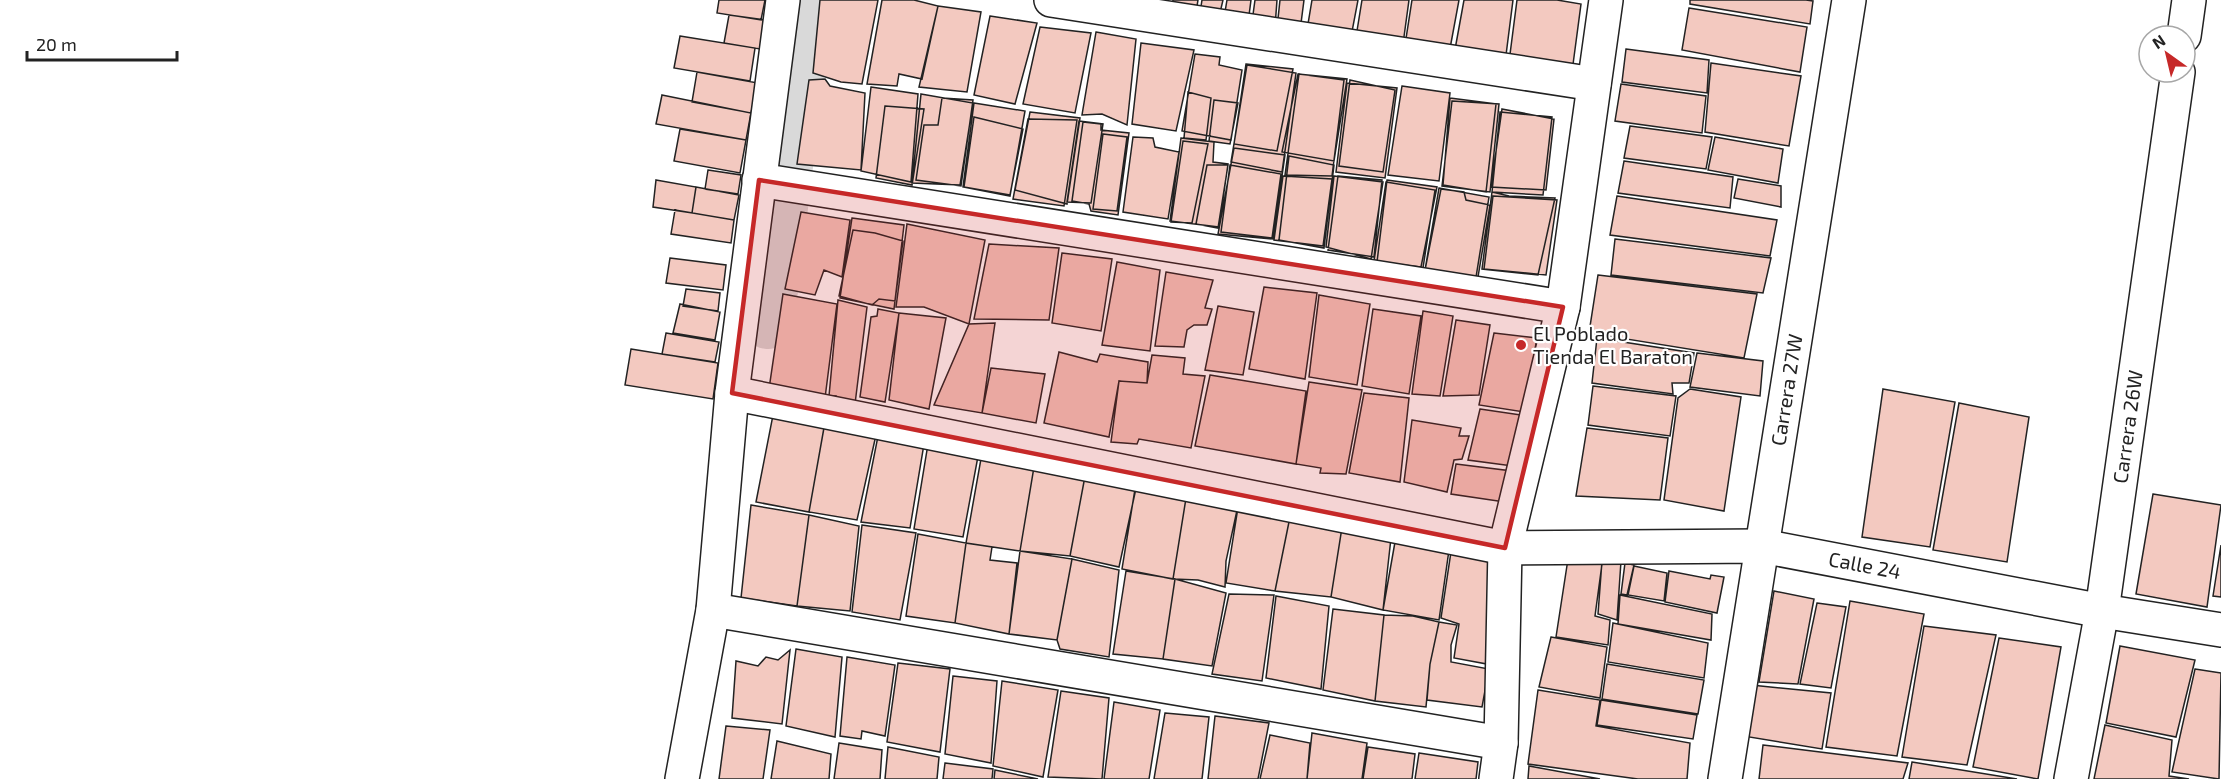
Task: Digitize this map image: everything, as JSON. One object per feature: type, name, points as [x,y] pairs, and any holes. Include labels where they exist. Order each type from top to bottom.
[{"type":"street","points":[[682,779],[713,610],[732,393],[783,0]]},
{"type":"street","points":[[1051,0],[1594,84]]},
{"type":"street","points":[[1497,779],[1501,743],[1505,548],[1563,307],[1606,0]]},
{"type":"street","name":"Carrera 27W","points":[[1725,779],[1850,0]]},
{"type":"street","points":[[2186,24],[2189,0]]},
{"type":"street","name":"Carrera 26W","points":[[2072,779],[2102,611],[2176,84]]},
{"type":"street","points":[[759,180],[1563,307]]},
{"type":"street","name":"Calle 24","points":[[732,393],[1505,548],[1762,546],[2102,611],[2221,630]]},
{"type":"street","points":[[713,610],[1501,743]]},
{"type":"highlighted area","points":[[759,180],[1563,307],[1505,548],[732,393]]},
{"type":"building","points":[[719,0],[765,0],[761,20],[717,13]]},
{"type":"building","points":[[820,0],[878,0],[862,84],[841,82],[813,73]]},
{"type":"building","points":[[882,0],[914,0],[938,6],[922,79],[899,74],[897,86],[867,84]]},
{"type":"building","points":[[1173,0],[1198,0],[1196,12],[1172,9]]},
{"type":"building","points":[[1202,0],[1223,0],[1219,17],[1200,13]]},
{"type":"building","points":[[1227,0],[1251,0],[1248,23],[1224,18]]},
{"type":"building","points":[[1255,0],[1277,0],[1275,27],[1252,22]]},
{"type":"building","points":[[1280,0],[1304,0],[1300,31],[1277,28]]},
{"type":"building","points":[[1312,0],[1358,0],[1351,37],[1307,30]]},
{"type":"building","points":[[1362,0],[1409,0],[1403,44],[1356,37]]},
{"type":"building","points":[[1412,0],[1459,0],[1449,54],[1405,45]]},
{"type":"building","points":[[1464,0],[1513,0],[1505,63],[1454,55]]},
{"type":"building","points":[[1517,0],[1557,0],[1581,4],[1572,72],[1509,62]]},
{"type":"building","points":[[1690,0],[1813,1],[1810,24],[1690,4]]},
{"type":"building","points":[[938,6],[981,12],[967,92],[919,87]]},
{"type":"building","points":[[1689,8],[1807,27],[1800,72],[1682,50]]},
{"type":"building","points":[[729,15],[765,20],[760,49],[724,43]]},
{"type":"building","points":[[990,16],[1037,23],[1015,104],[974,95]]},
{"type":"building","points":[[1040,27],[1091,33],[1075,113],[1023,104]]},
{"type":"building","points":[[1096,32],[1136,39],[1127,125],[1102,114],[1082,115]]},
{"type":"building","points":[[680,36],[755,48],[750,81],[674,68]]},
{"type":"building","points":[[1141,43],[1194,50],[1176,131],[1132,124]]},
{"type":"building","points":[[1626,49],[1709,60],[1707,93],[1622,82]]},
{"type":"building","points":[[1195,54],[1220,57],[1219,65],[1242,70],[1231,140],[1182,131]]},
{"type":"building","points":[[1711,63],[1801,76],[1789,146],[1705,132]]},
{"type":"building","points":[[1246,64],[1293,69],[1277,151],[1234,144]]},
{"type":"building","points":[[1247,65],[1296,73],[1282,172],[1231,162]]},
{"type":"building","points":[[697,72],[758,83],[751,113],[692,102]]},
{"type":"building","points":[[1298,74],[1347,79],[1334,161],[1282,152]]},
{"type":"building","points":[[1299,74],[1344,80],[1332,176],[1285,175]]},
{"type":"building","points":[[825,79],[830,86],[865,93],[861,170],[797,164],[809,80]]},
{"type":"building","points":[[1350,80],[1395,90],[1383,172],[1339,166]]},
{"type":"building","points":[[1347,83],[1397,88],[1385,178],[1336,172]]},
{"type":"building","points":[[1621,84],[1706,96],[1702,133],[1615,121]]},
{"type":"building","points":[[1402,86],[1450,93],[1439,181],[1388,175]]},
{"type":"building","points":[[871,87],[918,94],[911,182],[861,171]]},
{"type":"building","points":[[1188,92],[1211,98],[1206,140],[1184,138]]},
{"type":"building","points":[[921,94],[973,103],[960,185],[912,183]]},
{"type":"building","points":[[662,95],[751,113],[746,140],[656,124]]},
{"type":"building","points":[[942,98],[973,100],[961,186],[916,180],[924,125],[938,125]]},
{"type":"building","points":[[1450,98],[1496,104],[1486,192],[1443,185]]},
{"type":"building","points":[[1214,100],[1238,103],[1230,144],[1209,141]]},
{"type":"building","points":[[1452,101],[1499,104],[1490,192],[1442,186]]},
{"type":"building","points":[[974,103],[1025,111],[1010,196],[963,187]]},
{"type":"building","points":[[885,106],[924,109],[912,185],[876,178]]},
{"type":"building","points":[[1502,109],[1554,119],[1546,190],[1491,187]]},
{"type":"building","points":[[1030,112],[1080,118],[1067,204],[1015,190]]},
{"type":"building","points":[[1500,112],[1552,117],[1543,195],[1492,192]]},
{"type":"building","points":[[974,117],[1023,129],[1010,195],[964,187]]},
{"type":"building","points":[[1028,119],[1077,120],[1064,206],[1013,199]]},
{"type":"building","points":[[1079,121],[1103,124],[1091,203],[1067,202]]},
{"type":"building","points":[[1083,122],[1101,124],[1101,130],[1129,133],[1118,215],[1091,211],[1089,204],[1072,201]]},
{"type":"building","points":[[1630,126],[1712,137],[1706,169],[1624,158]]},
{"type":"building","points":[[680,129],[746,140],[740,173],[674,161]]},
{"type":"building","points":[[1103,134],[1127,137],[1117,211],[1093,209]]},
{"type":"building","points":[[1133,137],[1153,138],[1155,147],[1179,152],[1168,219],[1123,212]]},
{"type":"building","points":[[1715,137],[1783,149],[1778,183],[1708,170]]},
{"type":"building","points":[[1181,138],[1214,142],[1213,162],[1228,164],[1219,227],[1170,221]]},
{"type":"building","points":[[1183,141],[1208,144],[1192,223],[1171,222]]},
{"type":"building","points":[[1234,148],[1285,155],[1273,239],[1218,234]]},
{"type":"building","points":[[1289,156],[1334,165],[1324,248],[1279,240]]},
{"type":"building","points":[[1624,161],[1733,177],[1730,208],[1618,193]]},
{"type":"building","points":[[1207,165],[1228,165],[1218,228],[1196,224]]},
{"type":"building","points":[[1230,165],[1281,174],[1272,238],[1221,232]]},
{"type":"building","points":[[708,170],[741,175],[738,194],[705,189]]},
{"type":"building","points":[[1283,176],[1332,179],[1323,246],[1274,240]]},
{"type":"building","points":[[1334,176],[1383,182],[1371,259],[1326,247]]},
{"type":"building","points":[[1338,176],[1382,180],[1374,257],[1328,250]]},
{"type":"building","points":[[1738,179],[1781,186],[1781,207],[1734,198]]},
{"type":"building","points":[[656,180],[696,187],[692,213],[653,207]]},
{"type":"building","points":[[1387,180],[1437,187],[1421,267],[1377,262]]},
{"type":"building","points":[[1386,182],[1435,190],[1423,268],[1374,261]]},
{"type":"building","points":[[696,187],[739,195],[734,220],[692,213]]},
{"type":"building","points":[[1439,188],[1489,197],[1476,277],[1425,270]]},
{"type":"building","points":[[1441,189],[1464,192],[1466,200],[1490,205],[1478,277],[1425,270]]},
{"type":"building","points":[[1492,192],[1509,196],[1555,198],[1538,275],[1482,269]]},
{"type":"building","points":[[1493,196],[1557,200],[1546,275],[1484,269]]},
{"type":"building","points":[[1617,196],[1777,220],[1770,256],[1610,235]]},
{"type":"building","points":[[675,210],[734,220],[731,243],[671,234]]},
{"type":"building","points":[[801,212],[850,220],[842,277],[824,270],[815,295],[785,289]]},
{"type":"building","points":[[852,218],[904,225],[894,309],[840,298]]},
{"type":"building","points":[[907,224],[985,240],[969,324],[924,307],[896,307]]},
{"type":"building","points":[[853,230],[903,241],[895,301],[879,299],[872,305],[839,296]]},
{"type":"building","points":[[1615,239],[1771,258],[1763,293],[1611,275]]},
{"type":"building","points":[[989,244],[1059,248],[1049,320],[974,319]]},
{"type":"building","points":[[1062,253],[1112,259],[1101,331],[1052,323]]},
{"type":"building","points":[[670,258],[726,265],[723,290],[666,283]]},
{"type":"building","points":[[1117,262],[1160,270],[1150,351],[1102,345]]},
{"type":"building","points":[[1166,272],[1213,280],[1205,308],[1212,309],[1207,325],[1194,325],[1187,330],[1184,347],[1155,346]]},
{"type":"building","points":[[1598,275],[1757,294],[1744,358],[1589,333]]},
{"type":"building","points":[[1264,287],[1317,293],[1305,379],[1249,369]]},
{"type":"building","points":[[686,289],[720,293],[718,311],[683,306]]},
{"type":"building","points":[[783,294],[837,304],[825,398],[769,389]]},
{"type":"building","points":[[1319,295],[1370,304],[1357,385],[1309,377]]},
{"type":"building","points":[[838,300],[867,307],[855,404],[836,401],[836,396],[829,396]]},
{"type":"building","points":[[680,304],[720,312],[715,340],[673,333]]},
{"type":"building","points":[[1218,306],[1254,312],[1243,375],[1205,370]]},
{"type":"building","points":[[878,309],[899,313],[885,402],[860,397],[871,317],[877,316]]},
{"type":"building","points":[[1373,309],[1421,316],[1409,394],[1362,386]]},
{"type":"building","points":[[1423,311],[1453,316],[1440,396],[1412,394]]},
{"type":"building","points":[[899,313],[946,318],[929,409],[889,400]]},
{"type":"building","points":[[1456,320],[1490,325],[1479,395],[1443,396]]},
{"type":"building","points":[[995,323],[982,413],[934,405],[969,324]]},
{"type":"building","points":[[666,333],[719,342],[715,362],[662,354]]},
{"type":"building","points":[[1494,333],[1537,338],[1524,412],[1479,405]]},
{"type":"building","points":[[1597,338],[1694,353],[1689,383],[1672,383],[1673,394],[1592,383]]},
{"type":"building","points":[[631,349],[718,363],[713,399],[625,385]]},
{"type":"building","points":[[1059,352],[1097,362],[1100,354],[1148,362],[1147,383],[1119,381],[1109,437],[1044,423]]},
{"type":"building","points":[[1697,353],[1763,361],[1760,396],[1690,387]]},
{"type":"building","points":[[1152,355],[1185,358],[1183,374],[1205,376],[1191,448],[1139,439],[1137,444],[1111,442],[1119,381],[1147,383]]},
{"type":"building","points":[[991,368],[1045,374],[1036,423],[982,413]]},
{"type":"building","points":[[1210,375],[1306,391],[1296,464],[1195,446]]},
{"type":"building","points":[[1309,382],[1362,390],[1346,474],[1320,473],[1321,468],[1296,464]]},
{"type":"building","points":[[1593,386],[1676,396],[1670,436],[1588,425]]},
{"type":"building","points":[[1690,389],[1741,397],[1724,511],[1664,500],[1678,398]]},
{"type":"building","points":[[1883,389],[1955,402],[1930,547],[1862,537]]},
{"type":"building","points":[[1364,393],[1409,398],[1400,482],[1349,473]]},
{"type":"building","points":[[1959,403],[2029,417],[2007,562],[1933,550]]},
{"type":"building","points":[[1480,409],[1527,416],[1520,467],[1468,460]]},
{"type":"building","points":[[773,415],[825,422],[809,512],[756,502]]},
{"type":"building","points":[[1412,420],[1461,428],[1459,436],[1469,436],[1462,459],[1454,460],[1447,492],[1404,482]]},
{"type":"building","points":[[825,422],[876,435],[857,520],[809,512]]},
{"type":"building","points":[[1587,428],[1668,438],[1660,500],[1576,496]]},
{"type":"building","points":[[878,436],[924,444],[910,528],[861,522]]},
{"type":"building","points":[[928,444],[979,451],[963,537],[914,529]]},
{"type":"building","points":[[982,453],[1035,461],[1020,551],[966,543]]},
{"type":"building","points":[[1035,461],[1086,471],[1070,556],[1020,551]]},
{"type":"building","points":[[1456,464],[1520,472],[1518,504],[1451,494]]},
{"type":"building","points":[[1086,471],[1138,479],[1119,567],[1070,556]]},
{"type":"building","points":[[1136,483],[1187,492],[1173,579],[1122,569]]},
{"type":"building","points":[[1187,492],[1239,501],[1226,561],[1225,587],[1198,580],[1173,579]]},
{"type":"building","points":[[2153,494],[2221,505],[2207,607],[2136,594]]},
{"type":"building","points":[[1239,501],[1291,512],[1275,591],[1226,583]]},
{"type":"building","points":[[751,505],[809,515],[797,606],[741,598]]},
{"type":"building","points":[[1291,512],[1343,521],[1331,597],[1275,591]]},
{"type":"building","points":[[809,515],[859,526],[850,611],[797,606]]},
{"type":"building","points":[[1343,521],[1392,529],[1383,610],[1331,597]]},
{"type":"building","points":[[862,525],[916,533],[900,620],[852,612]]},
{"type":"building","points":[[1398,525],[1451,536],[1439,620],[1383,610]]},
{"type":"building","points":[[918,534],[966,543],[955,623],[906,616]]},
{"type":"building","points":[[966,543],[992,547],[990,560],[1017,563],[1009,634],[955,623]]},
{"type":"building","points":[[1506,544],[1487,664],[1454,658],[1459,624],[1441,618],[1451,552]]},
{"type":"building","points":[[2221,545],[2221,597],[2213,596]]},
{"type":"building","points":[[1020,551],[1072,559],[1057,640],[1009,634]]},
{"type":"building","points":[[1072,559],[1119,570],[1109,657],[1060,649],[1057,640]]},
{"type":"building","points":[[1568,559],[1602,564],[1595,616],[1610,620],[1608,645],[1556,637]]},
{"type":"building","points":[[1602,561],[1621,561],[1617,620],[1598,614]]},
{"type":"building","points":[[1625,563],[1634,565],[1627,595],[1621,594]]},
{"type":"building","points":[[1634,566],[1667,573],[1664,601],[1628,595]]},
{"type":"building","points":[[1126,571],[1175,579],[1163,659],[1113,654]]},
{"type":"building","points":[[1669,571],[1710,579],[1711,575],[1724,577],[1717,613],[1665,602]]},
{"type":"building","points":[[1175,579],[1226,593],[1212,666],[1163,659]]},
{"type":"building","points":[[1774,591],[1814,599],[1798,684],[1759,682]]},
{"type":"building","points":[[1229,594],[1274,595],[1262,681],[1212,674]]},
{"type":"building","points":[[1620,595],[1712,614],[1711,640],[1618,624]]},
{"type":"building","points":[[1276,596],[1329,606],[1321,689],[1266,678]]},
{"type":"building","points":[[1850,601],[1924,614],[1897,756],[1826,747]]},
{"type":"building","points":[[1817,603],[1846,607],[1831,688],[1800,684]]},
{"type":"building","points":[[1333,609],[1384,615],[1375,701],[1323,690]]},
{"type":"building","points":[[1384,615],[1413,616],[1439,622],[1430,664],[1426,707],[1375,701]]},
{"type":"building","points":[[1439,622],[1457,625],[1451,645],[1451,662],[1489,669],[1482,707],[1427,700],[1430,664]]},
{"type":"building","points":[[1613,623],[1708,643],[1704,678],[1608,662]]},
{"type":"building","points":[[1924,626],[1996,635],[1967,765],[1902,757]]},
{"type":"building","points":[[1551,637],[1607,647],[1600,698],[1539,687]]},
{"type":"building","points":[[1999,638],[2061,647],[2038,779],[1973,767]]},
{"type":"building","points":[[2120,646],[2195,660],[2176,737],[2106,723]]},
{"type":"building","points":[[796,649],[842,657],[835,737],[786,726]]},
{"type":"building","points":[[790,650],[782,724],[732,718],[736,661],[758,666],[766,657],[778,660]]},
{"type":"building","points":[[847,657],[895,665],[885,736],[862,731],[861,739],[840,736]]},
{"type":"building","points":[[898,663],[950,669],[940,752],[887,742]]},
{"type":"building","points":[[1607,664],[1704,680],[1698,714],[1602,699]]},
{"type":"building","points":[[2195,669],[2221,673],[2219,779],[2172,772]]},
{"type":"building","points":[[953,676],[997,681],[991,763],[945,754]]},
{"type":"building","points":[[1002,681],[1058,690],[1043,777],[993,766]]},
{"type":"building","points":[[1751,685],[1831,693],[1822,749],[1743,736]]},
{"type":"building","points":[[1538,690],[1600,700],[1596,726],[1690,743],[1687,779],[1638,779],[1528,764]]},
{"type":"building","points":[[1061,691],[1109,698],[1102,779],[1048,777]]},
{"type":"building","points":[[1601,700],[1697,715],[1693,739],[1597,725]]},
{"type":"building","points":[[1114,702],[1160,710],[1149,779],[1104,779]]},
{"type":"building","points":[[1165,713],[1209,717],[1202,779],[1154,779]]},
{"type":"building","points":[[1215,716],[1269,723],[1258,779],[1208,779]]},
{"type":"building","points":[[2105,725],[2172,740],[2169,776],[2189,779],[2094,779]]},
{"type":"building","points":[[726,726],[770,730],[763,779],[719,779]]},
{"type":"building","points":[[1312,733],[1367,743],[1362,779],[1307,779]]},
{"type":"building","points":[[1270,735],[1310,743],[1307,779],[1260,779]]},
{"type":"building","points":[[777,741],[831,754],[829,779],[771,779]]},
{"type":"building","points":[[839,743],[882,750],[880,779],[834,779]]},
{"type":"building","points":[[1763,745],[1908,763],[1903,779],[1759,779]]},
{"type":"building","points":[[888,747],[939,757],[937,779],[885,779]]},
{"type":"building","points":[[1368,747],[1415,754],[1412,779],[1363,779]]},
{"type":"building","points":[[1419,753],[1478,762],[1476,779],[1415,779]]},
{"type":"building","points":[[1912,762],[2017,779],[1909,779]]},
{"type":"building","points":[[945,763],[993,769],[992,779],[943,779]]},
{"type":"building","points":[[1529,766],[1600,779],[1528,779]]},
{"type":"building","points":[[995,770],[1038,779],[994,779]]},
{"type":"waterway","points":[[768,323],[807,0]]},
{"type":"place","name":"El Poblado Tienda El Baraton","points":[[1521,345]]}]
